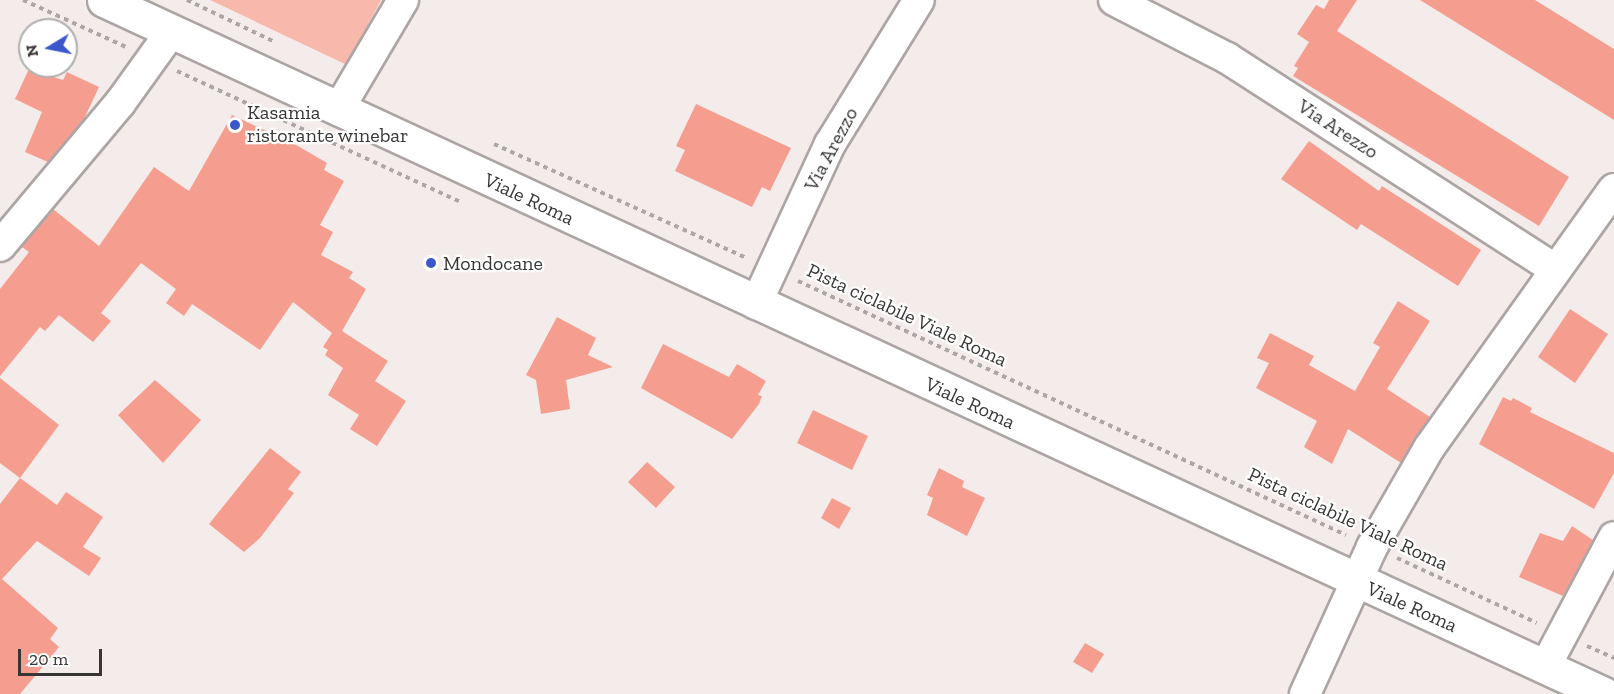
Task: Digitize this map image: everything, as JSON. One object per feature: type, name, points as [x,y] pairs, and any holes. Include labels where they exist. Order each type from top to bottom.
[{"type":"main road","name":"Viale Roma","points":[[104,0],[756,304],[1604,694]]},
{"type":"street","points":[[338,110],[404,0]]},
{"type":"street","name":"Via Arezzo","points":[[756,304],[830,144],[919,0]]},
{"type":"street","name":"Via Arezzo","points":[[1114,0],[1227,58],[1556,270]]},
{"type":"street","points":[[0,246],[120,103],[171,32]]},
{"type":"street","points":[[1305,694],[1372,546],[1429,448],[1614,189]]},
{"type":"street","points":[[1545,667],[1614,537]]},
{"type":"path","points":[[187,0],[281,45]]},
{"type":"path","name":"Pista ciclabile Viale Roma","points":[[483,139],[772,269],[1614,658]]},
{"type":"shaded area","points":[[210,0],[381,0],[347,65]]},
{"type":"building","points":[[1329,0],[1357,0],[1337,31],[1569,177],[1539,226],[1293,76],[1298,68],[1294,66],[1309,42],[1297,34],[1316,5],[1324,9]]},
{"type":"building","points":[[1420,0],[1535,0],[1614,49],[1614,120]]},
{"type":"building","points":[[78,77],[99,87],[84,119],[48,162],[25,152],[42,112],[15,99],[25,78],[63,80]]},
{"type":"building","points":[[696,104],[791,148],[770,191],[762,187],[752,207],[675,171],[685,150],[676,146]]},
{"type":"building","points":[[232,115],[298,146],[327,163],[324,170],[344,181],[320,225],[333,232],[321,255],[353,272],[349,278],[366,289],[342,331],[388,361],[375,381],[406,401],[377,446],[350,429],[359,415],[328,395],[343,368],[325,355],[328,350],[323,347],[332,333],[293,302],[260,350],[192,304],[184,316],[166,303],[176,289],[141,263],[101,313],[111,321],[93,342],[59,315],[45,331],[40,327],[0,376],[0,289],[29,252],[22,247],[53,209],[99,246],[154,167],[189,191]]},
{"type":"building","points":[[1309,141],[1379,191],[1382,186],[1481,250],[1458,286],[1361,224],[1357,230],[1281,179]]},
{"type":"building","points":[[1398,301],[1430,321],[1387,389],[1430,417],[1401,463],[1348,429],[1332,464],[1304,447],[1317,421],[1256,388],[1269,363],[1257,358],[1270,333],[1314,356],[1309,365],[1355,391],[1380,347],[1373,343]]},
{"type":"building","points":[[1570,309],[1608,334],[1575,383],[1538,357]]},
{"type":"building","points":[[557,317],[596,338],[588,355],[613,367],[566,380],[570,409],[541,414],[536,380],[526,375]]},
{"type":"building","points":[[663,344],[729,377],[737,364],[766,381],[758,395],[762,396],[759,404],[732,439],[641,388]]},
{"type":"building","points":[[0,378],[59,425],[20,478],[0,463]]},
{"type":"building","points":[[155,380],[201,420],[163,463],[118,415]]},
{"type":"building","points":[[1503,397],[1511,401],[1513,398],[1532,408],[1530,412],[1614,453],[1614,473],[1594,509],[1479,444]]},
{"type":"building","points":[[813,410],[868,436],[852,470],[797,443]]},
{"type":"building","points":[[270,448],[301,472],[288,489],[294,493],[260,538],[244,552],[209,524]]},
{"type":"building","points":[[647,462],[675,487],[656,508],[628,482]]},
{"type":"building","points":[[939,468],[964,481],[962,487],[985,498],[967,536],[927,515],[933,498],[927,495]]},
{"type":"building","points":[[20,478],[57,505],[66,492],[103,517],[83,547],[101,558],[89,576],[37,541],[2,579],[58,628],[50,639],[59,647],[20,694],[0,694],[0,504]]},
{"type":"building","points":[[832,498],[851,508],[839,529],[821,518]]},
{"type":"building","points":[[1572,526],[1593,540],[1563,596],[1519,577],[1540,533],[1563,541]]},
{"type":"building","points":[[1085,643],[1104,654],[1092,673],[1073,662]]},
{"type":"place","name":"Kasamia ristorante winebar","points":[[235,125]]},
{"type":"place","name":"Mondocane","points":[[431,263]]}]
